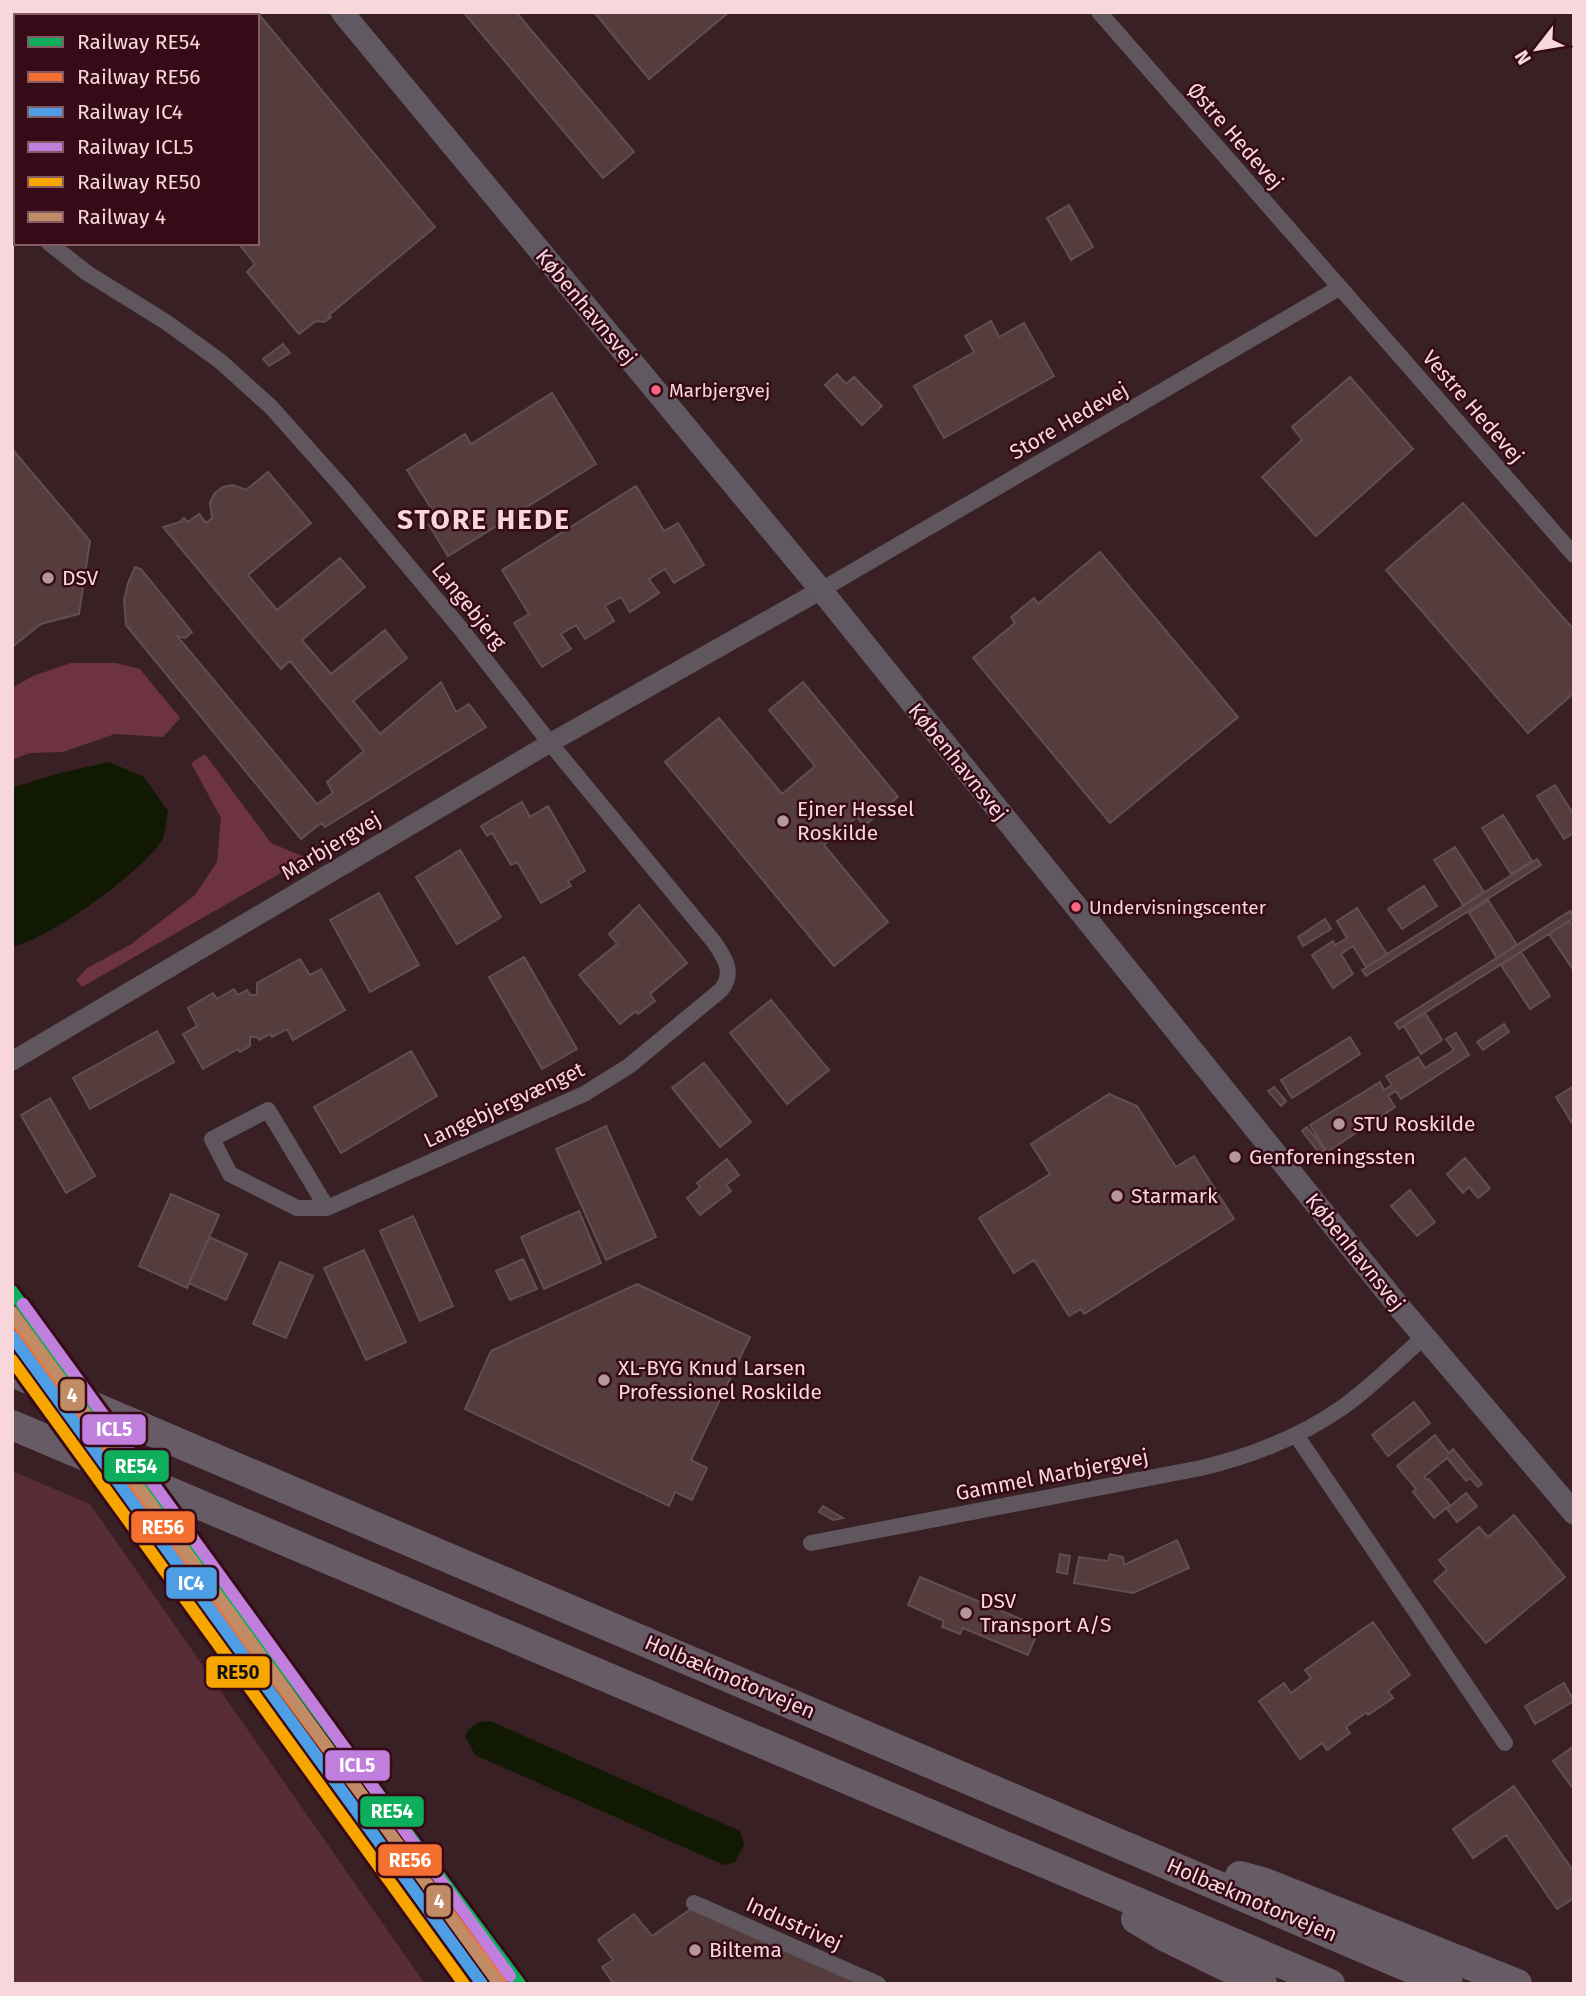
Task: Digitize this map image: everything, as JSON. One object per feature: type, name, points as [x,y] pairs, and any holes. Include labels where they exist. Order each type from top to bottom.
[{"type":"highway","name":"Holbækmotorvejen","points":[[12,1372],[1448,1984]]},
{"type":"highway","points":[[12,1425],[1330,1984]]},
{"type":"highway","points":[[1100,1834],[1265,1883],[1517,1984]]},
{"type":"highway","points":[[1046,1864],[1164,1936],[1262,1984]]},
{"type":"main road","name":"Københavnsvej","points":[[342,12],[821,590],[1424,1336],[1574,1513]]},
{"type":"street","name":"Østre Hedevej","points":[[1099,12],[1339,288]]},
{"type":"street","name":"Langebjerg","points":[[52,245],[87,273],[166,322],[220,361],[271,407],[344,489],[461,629],[550,743],[723,954]]},
{"type":"street","name":"Store Hedevej","points":[[821,590],[1339,288]]},
{"type":"street","name":"Vestre Hedevej","points":[[1339,288],[1574,555]]},
{"type":"street","name":"Marbjergvej","points":[[12,1061],[550,743],[821,590]]},
{"type":"street","name":"Langebjergvænget","points":[[327,1208],[268,1110],[212,1139],[230,1174],[297,1208],[327,1208],[584,1094],[629,1066],[721,990],[729,975],[723,954]]},
{"type":"street","name":"Gammel Marbjergvej","points":[[811,1542],[1201,1468],[1246,1455],[1296,1435],[1345,1406],[1424,1336]]},
{"type":"street","points":[[1296,1435],[1505,1743]]},
{"type":"street","name":"Industrivej","points":[[694,1903],[878,1984]]},
{"type":"shaded area","points":[[71,663],[116,663],[140,669],[180,718],[163,737],[115,734],[63,752],[29,753],[12,760],[12,688],[33,676]]},
{"type":"shaded area","points":[[205,754],[271,843],[307,858],[82,987],[76,980],[87,968],[130,945],[195,895],[217,862],[221,818],[191,763]]},
{"type":"shaded area","points":[[109,762],[144,777],[168,811],[161,842],[134,871],[70,919],[28,942],[12,947],[12,788],[56,774]]},
{"type":"shaded area","points":[[12,1471],[90,1504],[425,1984],[12,1984]]},
{"type":"shaded area","points":[[490,1721],[740,1831],[744,1845],[735,1862],[724,1865],[475,1755],[465,1736],[475,1724]]},
{"type":"building","points":[[12,12],[82,12],[14,14],[12,69]]},
{"type":"building","points":[[257,12],[259,14],[175,14]]},
{"type":"building","points":[[516,12],[634,152],[603,178],[465,14]]},
{"type":"building","points":[[594,12],[729,12],[649,79]]},
{"type":"building","points":[[259,14],[435,227],[329,315],[331,317],[324,322],[316,321],[299,334],[247,272],[255,264],[240,245],[259,245]]},
{"type":"building","points":[[1069,205],[1093,247],[1071,260],[1047,218]]},
{"type":"building","points":[[991,321],[999,337],[1024,323],[1054,376],[944,438],[914,386],[974,352],[965,336]]},
{"type":"building","points":[[283,344],[290,353],[269,366],[263,359]]},
{"type":"building","points":[[837,374],[846,384],[854,377],[882,406],[862,425],[825,385]]},
{"type":"building","points":[[1350,377],[1413,449],[1316,536],[1262,477],[1302,440],[1292,427]]},
{"type":"building","points":[[552,393],[596,464],[448,556],[429,525],[438,519],[407,470],[465,434],[471,444]]},
{"type":"building","name":"DSV","points":[[12,449],[90,541],[79,614],[41,624],[12,647]]},
{"type":"building","points":[[268,472],[311,523],[248,575],[277,610],[340,558],[365,587],[302,640],[331,674],[385,630],[407,658],[353,701],[380,734],[441,682],[456,712],[469,704],[486,727],[325,827],[321,823],[301,839],[126,625],[124,600],[135,567],[141,569],[192,632],[185,638],[177,636],[317,804],[333,793],[327,782],[364,751],[290,661],[281,669],[163,527],[180,522],[184,518],[188,522],[199,514],[206,523],[212,518],[210,502],[215,493],[223,487],[233,485],[246,490]]},
{"type":"building","points":[[636,486],[664,531],[678,523],[704,565],[674,583],[665,569],[649,579],[659,593],[630,612],[621,597],[605,606],[614,621],[585,639],[576,625],[561,634],[571,649],[542,667],[514,623],[529,614],[502,570]]},
{"type":"building","points":[[1463,503],[1574,630],[1574,693],[1528,733],[1386,570]]},
{"type":"building","points":[[1100,552],[1238,717],[1110,823],[973,658],[1015,623],[1011,617],[1034,598],[1038,604]]},
{"type":"building","name":"Ejner Hessel Roskilde","points":[[803,682],[898,797],[864,826],[857,817],[824,845],[888,922],[834,966],[665,762],[719,718],[782,794],[815,766],[769,710]]},
{"type":"building","points":[[1555,785],[1574,815],[1574,833],[1564,839],[1537,796]]},
{"type":"building","points":[[522,802],[530,817],[548,806],[585,871],[568,881],[571,886],[541,903],[517,862],[511,865],[492,833],[487,836],[481,826]]},
{"type":"building","points":[[1503,815],[1532,861],[1511,874],[1482,828]]},
{"type":"building","points":[[1455,847],[1484,892],[1463,905],[1434,860]]},
{"type":"building","points":[[460,850],[501,917],[457,944],[416,877]]},
{"type":"building","points":[[1537,859],[1541,865],[1366,976],[1362,970]]},
{"type":"building","points":[[1424,886],[1437,906],[1402,929],[1388,909]]},
{"type":"building","points":[[379,893],[419,965],[370,992],[330,920]]},
{"type":"building","points":[[1488,900],[1517,945],[1497,958],[1469,913]]},
{"type":"building","points":[[639,905],[687,963],[650,994],[655,1001],[620,1024],[579,975],[617,944],[609,934]]},
{"type":"building","points":[[1357,908],[1387,954],[1366,967],[1353,946],[1341,954],[1353,974],[1333,988],[1312,955],[1333,941],[1335,945],[1347,938],[1337,921]]},
{"type":"building","points":[[1570,911],[1574,918],[1399,1029],[1395,1023]]},
{"type":"building","points":[[1325,919],[1331,929],[1303,946],[1298,937]]},
{"type":"building","points":[[1569,921],[1574,928],[1574,971],[1549,934]]},
{"type":"building","points":[[1521,952],[1550,996],[1530,1009],[1501,965]]},
{"type":"building","points":[[524,957],[577,1049],[542,1069],[489,977]]},
{"type":"building","points":[[300,959],[310,975],[321,969],[345,1010],[293,1040],[287,1029],[259,1040],[257,1037],[250,1037],[250,1046],[240,1052],[238,1049],[203,1069],[183,1034],[197,1026],[188,1008],[213,993],[217,999],[234,989],[238,995],[247,990],[250,995],[257,995],[257,983]]},
{"type":"building","points":[[771,1000],[829,1070],[787,1104],[730,1033]]},
{"type":"building","points":[[1425,1013],[1442,1040],[1421,1054],[1404,1026]]},
{"type":"building","points":[[1504,1024],[1509,1032],[1483,1050],[1477,1042]]},
{"type":"building","points":[[157,1031],[174,1062],[90,1109],[73,1078]]},
{"type":"building","points":[[1456,1033],[1469,1055],[1401,1099],[1396,1091],[1388,1096],[1395,1107],[1327,1152],[1310,1125],[1380,1082],[1384,1090],[1392,1085],[1386,1076],[1418,1057],[1425,1068],[1454,1050],[1446,1039]]},
{"type":"building","points":[[1350,1037],[1360,1054],[1292,1098],[1281,1080]]},
{"type":"building","points":[[411,1051],[437,1096],[341,1153],[314,1107]]},
{"type":"building","points":[[704,1063],[751,1122],[720,1147],[672,1088]]},
{"type":"building","points":[[1574,1086],[1574,1126],[1556,1097]]},
{"type":"building","points":[[1274,1087],[1286,1101],[1281,1106],[1268,1091]]},
{"type":"building","name":"Starmark","points":[[1109,1094],[1137,1106],[1176,1167],[1194,1156],[1234,1219],[1084,1314],[1081,1309],[1069,1316],[1034,1260],[1014,1273],[979,1218],[1050,1174],[1031,1144]]},
{"type":"building","points":[[50,1098],[95,1176],[66,1193],[21,1115]]},
{"type":"building","points":[[606,1126],[656,1237],[606,1260],[556,1149]]},
{"type":"building","points":[[1307,1127],[1325,1150],[1320,1154],[1302,1131]]},
{"type":"building","points":[[1465,1158],[1490,1188],[1478,1198],[1469,1187],[1463,1193],[1447,1174]]},
{"type":"building","points":[[727,1159],[739,1175],[726,1185],[731,1191],[700,1215],[687,1198],[700,1187],[697,1183]]},
{"type":"building","points":[[1410,1190],[1435,1222],[1417,1236],[1391,1206]]},
{"type":"building","points":[[171,1194],[219,1215],[187,1288],[139,1266]]},
{"type":"building","points":[[579,1211],[601,1263],[544,1289],[521,1237]]},
{"type":"building","points":[[413,1216],[453,1306],[420,1321],[380,1231]]},
{"type":"building","points":[[209,1237],[247,1254],[226,1300],[189,1283]]},
{"type":"building","points":[[364,1250],[406,1342],[366,1360],[324,1268]]},
{"type":"building","points":[[523,1259],[537,1289],[510,1300],[496,1271]]},
{"type":"building","points":[[280,1262],[313,1276],[286,1338],[253,1324]]},
{"type":"building","name":"XL-BYG Knud Larsen Professionel Roskilde","points":[[637,1284],[750,1337],[691,1460],[707,1468],[692,1500],[675,1492],[669,1506],[465,1409],[491,1351]]},
{"type":"building","points":[[1414,1402],[1430,1423],[1388,1456],[1372,1435]]},
{"type":"building","points":[[1435,1435],[1449,1453],[1453,1449],[1482,1484],[1478,1487],[1470,1478],[1466,1481],[1447,1458],[1424,1477],[1429,1479],[1450,1505],[1434,1518],[1413,1492],[1416,1489],[1397,1466]]},
{"type":"building","points":[[1466,1493],[1477,1506],[1457,1522],[1447,1509]]},
{"type":"building","points":[[823,1506],[843,1518],[833,1520],[819,1512]]},
{"type":"building","points":[[1514,1515],[1565,1577],[1486,1643],[1434,1581],[1447,1570],[1439,1560],[1479,1527],[1488,1537]]},
{"type":"building","points":[[1177,1540],[1189,1568],[1133,1593],[1074,1583],[1079,1557],[1108,1561],[1110,1554],[1123,1557],[1124,1565]]},
{"type":"building","points":[[1060,1554],[1070,1556],[1067,1574],[1057,1572]]},
{"type":"building","name":"DSV Transport A/S","points":[[920,1577],[1040,1627],[1028,1655],[963,1628],[960,1634],[942,1627],[944,1621],[908,1605]]},
{"type":"building","points":[[1373,1622],[1410,1675],[1388,1691],[1393,1698],[1346,1727],[1350,1733],[1327,1750],[1322,1743],[1300,1759],[1259,1701],[1284,1683],[1291,1693],[1311,1678],[1305,1670]]},
{"type":"building","points":[[1564,1683],[1574,1701],[1535,1724],[1525,1706]]},
{"type":"building","points":[[1574,1746],[1574,1790],[1553,1761]]},
{"type":"building","points":[[1514,1786],[1574,1872],[1574,1898],[1557,1909],[1506,1835],[1473,1858],[1453,1829]]},
{"type":"building","name":"Biltema","points":[[691,1909],[863,1984],[614,1984],[602,1967],[613,1960],[598,1940],[634,1914],[652,1936]]},
{"type":"rail line","name":"RE54","points":[[12,1291],[176,1522],[520,1984]]},
{"type":"rail line","name":"ICL5","points":[[23,1304],[510,1976]]},
{"type":"rail line","name":"4","points":[[12,1312],[499,1984]]},
{"type":"rail line","name":"RE56","points":[[12,1316],[165,1530],[502,1984]]},
{"type":"rail line","name":"IC4","points":[[12,1336],[482,1984]]},
{"type":"rail line","name":"RE50","points":[[12,1360],[464,1984]]},
{"type":"place","name":"Marbjergvej","points":[[656,390]]},
{"type":"place","name":"DSV","points":[[48,578]]},
{"type":"place","name":"Ejner Hessel Roskilde","points":[[783,821]]},
{"type":"place","name":"Undervisningscenter","points":[[1076,907]]},
{"type":"place","name":"STU Roskilde","points":[[1339,1124]]},
{"type":"place","name":"Genforeningssten","points":[[1235,1157]]},
{"type":"place","name":"Starmark","points":[[1117,1196]]},
{"type":"place","name":"XL-BYG Knud Larsen Professionel Roskilde","points":[[604,1380]]},
{"type":"place","name":"DSV Transport A/S","points":[[966,1613]]},
{"type":"place","name":"Biltema","points":[[695,1950]]},
{"type":"district","name":"STORE HEDE","points":[[484,519]]}]
